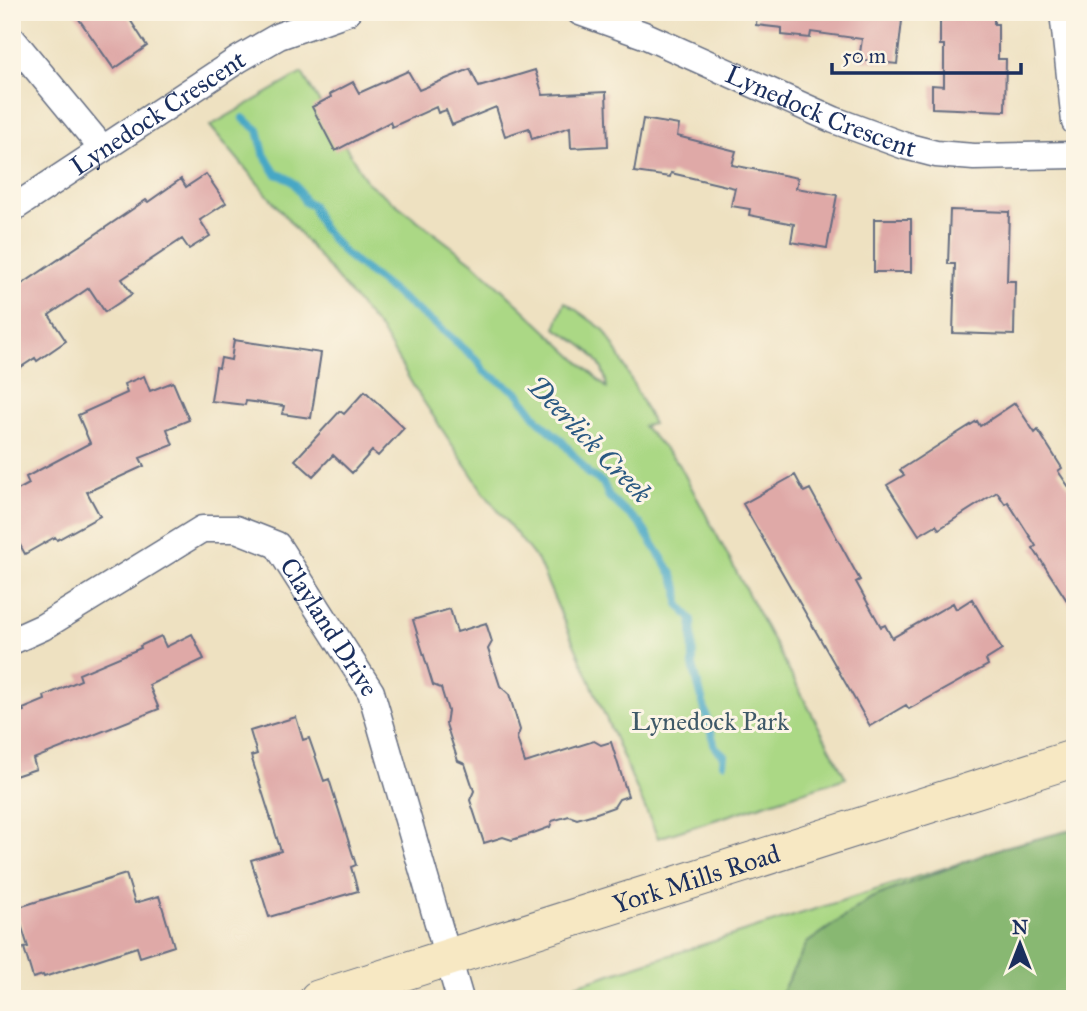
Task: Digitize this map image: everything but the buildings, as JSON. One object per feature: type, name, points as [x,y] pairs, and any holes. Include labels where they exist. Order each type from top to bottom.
[{"type":"main road","name":"York Mills Road","points":[[318,999],[1075,758]]},
{"type":"street","name":"Lynedock Crescent","points":[[12,209],[239,59],[279,36],[347,12]]},
{"type":"street","name":"Lynedock Crescent","points":[[580,12],[644,35],[834,120],[905,146],[974,157],[1075,155]]},
{"type":"street","points":[[1063,12],[1075,122]]},
{"type":"street","points":[[12,39],[102,149]]},
{"type":"street","name":"Clayland Drive","points":[[12,640],[43,628],[202,529],[236,529],[278,545],[372,692],[460,999]]},
{"type":"green space","name":"Lynedock Park","points":[[302,73],[367,182],[476,265],[607,388],[596,359],[582,345],[555,328],[565,302],[604,330],[653,424],[643,426],[679,464],[846,778],[658,838],[538,561],[484,493],[414,387],[382,332],[210,126]]},
{"type":"green space","points":[[1075,829],[1075,999],[778,999],[807,943],[871,898],[1001,848]]},
{"type":"green space","points":[[995,852],[1042,999],[535,999],[535,998]]},
{"type":"waterway","name":"Deerlick Creek","points":[[243,118],[258,130],[264,154],[276,174],[294,184],[305,202],[312,205],[321,226],[345,254],[445,332],[478,361],[484,371],[518,393],[539,421],[561,440],[589,474],[603,483],[609,497],[640,524],[672,574],[678,588],[679,604],[692,620],[693,666],[715,747],[724,755],[723,763]]}]
